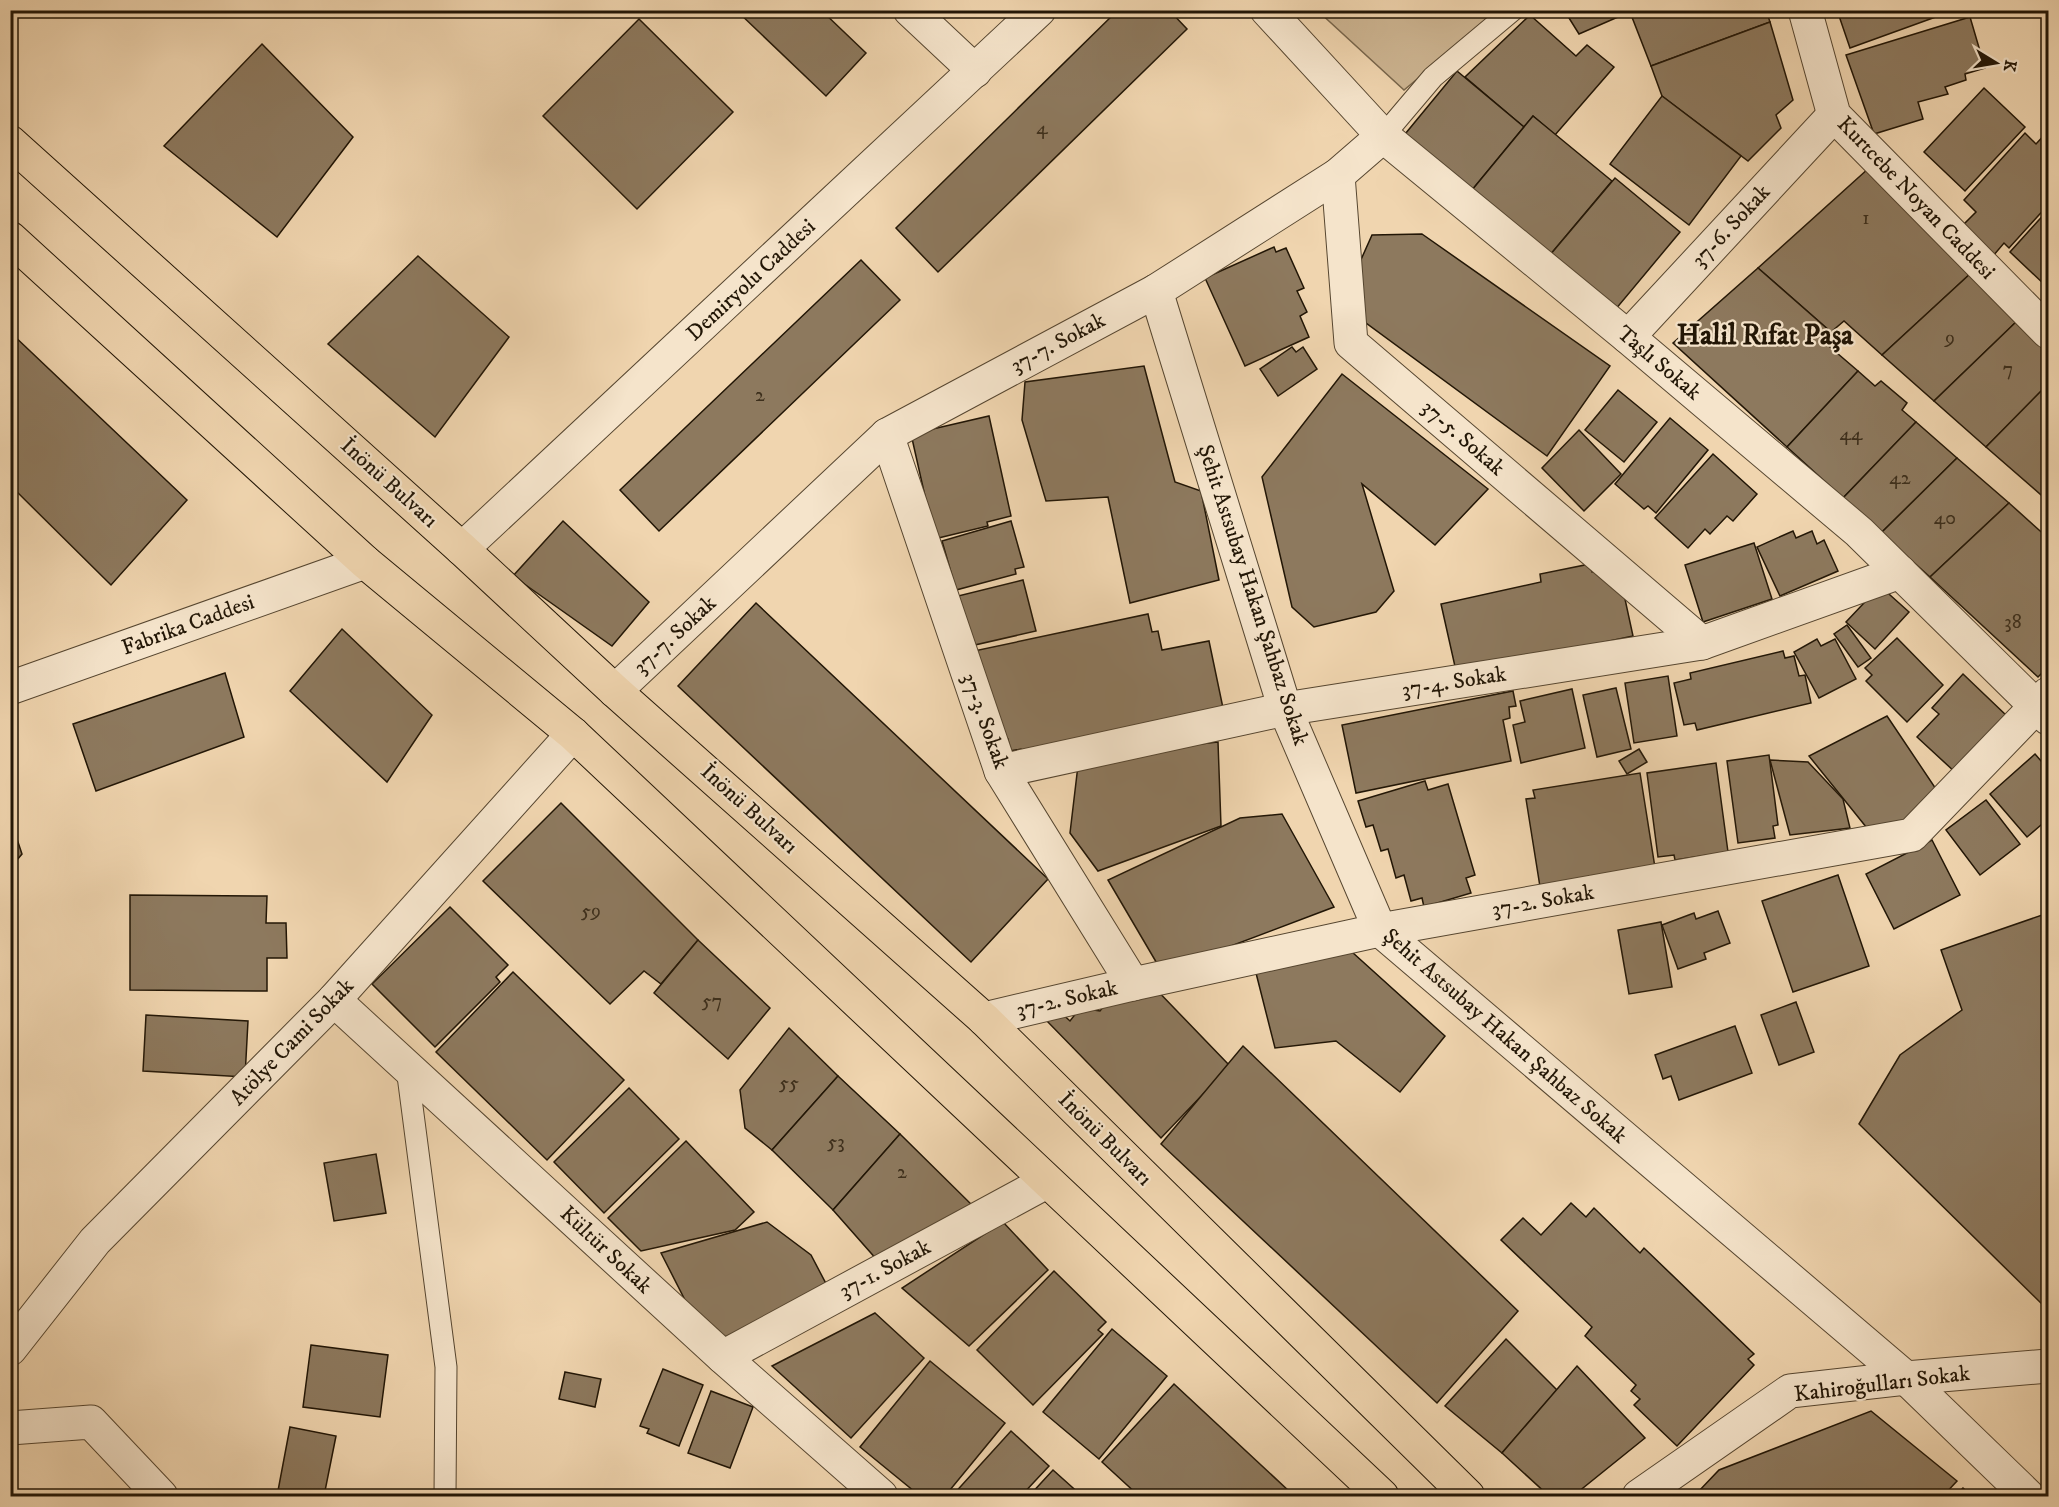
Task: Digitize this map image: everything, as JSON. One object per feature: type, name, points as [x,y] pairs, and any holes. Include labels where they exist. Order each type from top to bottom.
[{"type":"main road","name":"İnönü Bulvarı","points":[[10,142],[462,549],[615,691],[984,1019],[1468,1497]]},
{"type":"main road","points":[[10,238],[365,562],[573,734],[1379,1496]]},
{"type":"street","points":[[910,10],[975,71]]},
{"type":"street","name":"Demiryolu Caddesi","points":[[462,549],[1039,10]]},
{"type":"street","name":"Taşlı Sokak","points":[[1268,10],[1383,136],[1859,532],[2045,706]]},
{"type":"street","name":"Kurtcebe Noyan Caddesi","points":[[1805,10],[1834,115],[2049,332]]},
{"type":"street","name":"37-6. Sokak","points":[[1628,338],[1834,115]]},
{"type":"street","name":"37-7. Sokak","points":[[615,691],[887,435],[1156,291],[1338,176],[1383,136]]},
{"type":"street","name":"37-5. Sokak","points":[[1338,176],[1352,343],[1702,643]]},
{"type":"street","name":"Şehit Astsubay Hakan Şahbaz Sokak","points":[[1156,291],[1285,709],[1380,930],[1905,1378],[2028,1497]]},
{"type":"street","name":"37-3. Sokak","points":[[887,435],[1001,771],[1133,984]]},
{"type":"street","name":"Fabrika Caddesi","points":[[10,688],[365,562]]},
{"type":"street","name":"37-4. Sokak","points":[[1001,771],[1285,709],[1702,643],[1900,572]]},
{"type":"street","name":"37-2. Sokak","points":[[984,1019],[1380,930],[1912,835],[2045,706]]},
{"type":"street","name":"Atölye Cami Sokak","points":[[10,1349],[95,1240],[334,1000],[573,734]]},
{"type":"street","name":"Kültür Sokak","points":[[334,1000],[723,1357],[881,1497]]},
{"type":"street","name":"37-1. Sokak","points":[[723,1357],[1047,1182]]},
{"type":"street","name":"Kahiroğulları Sokak","points":[[1639,1497],[1790,1391],[1905,1378],[2049,1366]]},
{"type":"street","points":[[10,1428],[91,1422],[137,1483],[161,1497]]},
{"type":"lane","name":"37-7. Sokak","points":[[1383,136],[1433,77],[1513,10]]},
{"type":"lane","points":[[407,1068],[446,1367],[445,1497]]},
{"type":"shaded area","points":[[1318,11],[1499,11],[1404,90]]},
{"type":"building","points":[[736,10],[821,10],[866,53],[826,96]]},
{"type":"building","points":[[1118,10],[1169,10],[1187,29],[938,272],[896,228]]},
{"type":"building","points":[[1564,10],[1634,10],[1579,34]]},
{"type":"building","points":[[1634,10],[1766,10],[1770,22],[1651,66],[1630,12]]},
{"type":"building","points":[[1837,10],[1955,10],[1850,48]]},
{"type":"building","points":[[1530,15],[1576,56],[1587,45],[1614,67],[1555,135],[1533,116],[1524,127],[1465,77]]},
{"type":"building","points":[[1970,17],[1985,68],[1965,74],[1966,80],[1945,87],[1948,94],[1918,102],[1923,119],[1874,134],[1846,55]]},
{"type":"building","points":[[639,19],[733,112],[637,209],[543,116]]},
{"type":"building","points":[[1770,22],[1793,100],[1776,115],[1781,128],[1748,161],[1662,96],[1651,66]]},
{"type":"building","points":[[262,44],[353,137],[277,237],[164,146]]},
{"type":"building","points":[[1457,71],[1524,127],[1468,195],[1401,139]]},
{"type":"building","points":[[1984,88],[2025,127],[1965,191],[1924,152]]},
{"type":"building","points":[[1662,96],[1741,156],[1689,225],[1610,164]]},
{"type":"building","points":[[1533,116],[1612,181],[1550,255],[1472,190]]},
{"type":"building","points":[[2048,131],[2048,205],[2009,248],[2004,243],[1993,256],[1961,227],[1976,212],[1964,200],[2025,133],[2036,144]]},
{"type":"building","points":[[1869,168],[1971,273],[1882,355],[1844,321],[1831,332],[1758,268]]},
{"type":"building","points":[[1615,178],[1680,232],[1615,310],[1550,255]]},
{"type":"building","points":[[2048,210],[2048,284],[2046,286],[2010,252]]},
{"type":"building","points":[[1422,234],[1610,366],[1547,456],[1362,320],[1355,273],[1372,235]]},
{"type":"building","points":[[1274,247],[1276,252],[1286,248],[1304,288],[1297,291],[1307,312],[1300,316],[1309,337],[1245,366],[1205,278]]},
{"type":"building","points":[[418,256],[509,337],[435,437],[328,344]]},
{"type":"building","points":[[861,260],[900,300],[659,531],[620,490]]},
{"type":"building","points":[[1758,268],[1831,332],[1823,341],[1858,371],[1787,447],[1673,343]]},
{"type":"building","points":[[1971,273],[2017,321],[1934,401],[1882,355]]},
{"type":"building","points":[[2017,321],[2048,354],[2048,384],[1986,447],[1934,401]]},
{"type":"building","points":[[10,332],[187,500],[111,585],[10,485]]},
{"type":"building","points":[[1292,347],[1296,352],[1303,347],[1317,369],[1278,396],[1260,369]]},
{"type":"building","points":[[1144,366],[1175,482],[1201,491],[1219,580],[1130,603],[1108,497],[1046,501],[1022,420],[1025,382]]},
{"type":"building","points":[[1858,371],[1875,386],[1881,381],[1907,403],[1902,410],[1916,422],[1843,498],[1787,447]]},
{"type":"building","points":[[1342,374],[1488,489],[1435,545],[1362,484],[1394,591],[1376,612],[1314,627],[1292,607],[1262,477]]},
{"type":"building","points":[[2048,384],[2048,501],[1986,447]]},
{"type":"building","points":[[1618,390],[1657,422],[1624,462],[1585,430]]},
{"type":"building","points":[[989,416],[1011,516],[987,522],[988,526],[926,541],[927,505],[911,434]]},
{"type":"building","points":[[1670,418],[1708,450],[1656,513],[1648,506],[1644,509],[1615,484]]},
{"type":"building","points":[[1916,422],[1957,458],[1881,533],[1843,498]]},
{"type":"building","points":[[1579,430],[1621,474],[1584,511],[1542,468]]},
{"type":"building","points":[[1713,454],[1757,494],[1733,521],[1727,516],[1710,534],[1705,529],[1688,548],[1655,518]]},
{"type":"building","points":[[1957,458],[2009,503],[1930,577],[1881,533]]},
{"type":"building","points":[[2009,503],[2048,538],[2048,667],[2038,677],[1930,577]]},
{"type":"building","points":[[563,521],[649,602],[612,646],[513,576]]},
{"type":"building","points":[[1011,521],[1024,567],[1015,569],[1016,574],[956,590],[942,541]]},
{"type":"building","points":[[1793,531],[1796,538],[1812,531],[1817,544],[1824,540],[1838,571],[1780,596],[1757,547]]},
{"type":"building","points":[[1754,543],[1772,599],[1703,622],[1685,565]]},
{"type":"building","points":[[1590,564],[1592,572],[1604,570],[1620,576],[1633,636],[1487,667],[1456,671],[1441,604],[1541,582],[1540,574]]},
{"type":"building","points":[[1023,580],[1036,631],[966,647],[954,597]]},
{"type":"building","points":[[1880,586],[1909,612],[1875,649],[1846,622]]},
{"type":"building","points":[[756,603],[1048,879],[971,962],[678,686]]},
{"type":"building","points":[[1148,614],[1152,632],[1158,631],[1162,650],[1209,641],[1223,708],[1023,758],[1021,749],[1010,751],[1008,739],[1000,740],[974,651]]},
{"type":"building","points":[[1847,625],[1871,658],[1858,667],[1834,634]]},
{"type":"building","points":[[342,629],[432,715],[387,782],[290,691]]},
{"type":"building","points":[[1897,638],[1943,685],[1907,722],[1866,681],[1872,675],[1865,668]]},
{"type":"building","points":[[1817,639],[1821,646],[1835,639],[1856,679],[1819,698],[1794,652]]},
{"type":"building","points":[[1783,651],[1785,658],[1794,656],[1799,676],[1805,675],[1811,703],[1697,730],[1695,723],[1684,725],[1674,683],[1691,679],[1690,673]]},
{"type":"building","points":[[225,673],[244,737],[96,791],[73,724]]},
{"type":"building","points":[[1963,674],[2008,717],[1956,773],[1917,737],[1939,714],[1932,708]]},
{"type":"building","points":[[1668,676],[1677,736],[1634,743],[1625,683]]},
{"type":"building","points":[[1616,688],[1631,749],[1597,757],[1583,695]]},
{"type":"building","points":[[1572,689],[1585,748],[1521,763],[1513,725],[1525,722],[1520,701]]},
{"type":"building","points":[[1513,691],[1516,706],[1509,707],[1510,718],[1503,720],[1511,761],[1356,793],[1342,725]]},
{"type":"building","points":[[1887,716],[1942,798],[1875,838],[1809,756]]},
{"type":"building","points":[[1218,742],[1221,826],[1098,871],[1070,833],[1079,757]]},
{"type":"building","points":[[1639,749],[1647,762],[1627,774],[1619,761]]},
{"type":"building","points":[[2035,754],[2048,769],[2048,819],[2027,837],[1990,794]]},
{"type":"building","points":[[1769,755],[1778,825],[1773,826],[1775,838],[1738,843],[1727,761]]},
{"type":"building","points":[[1770,760],[1808,762],[1843,799],[1850,828],[1790,835]]},
{"type":"building","points":[[1716,763],[1728,852],[1675,860],[1674,855],[1658,857],[1647,773]]},
{"type":"building","points":[[1640,773],[1656,874],[1541,893],[1526,799],[1535,798],[1533,790]]},
{"type":"building","points":[[1425,781],[1428,790],[1448,784],[1475,875],[1466,878],[1471,893],[1424,907],[1422,898],[1411,901],[1404,875],[1396,878],[1388,849],[1381,851],[1373,825],[1366,827],[1358,801]]},
{"type":"building","points":[[1986,800],[2020,844],[1980,875],[1946,830]]},
{"type":"building","points":[[561,803],[698,940],[661,984],[644,971],[610,1004],[483,881]]},
{"type":"building","points":[[1282,814],[1334,907],[1162,972],[1108,880],[1240,818]]},
{"type":"building","points":[[10,828],[16,836],[22,854],[16,861],[10,863]]},
{"type":"building","points":[[1932,840],[1960,895],[1894,929],[1866,874]]},
{"type":"building","points":[[1838,875],[1869,966],[1793,992],[1762,901]]},
{"type":"building","points":[[130,895],[267,896],[266,923],[286,923],[287,958],[267,958],[267,991],[130,990]]},
{"type":"building","points":[[450,907],[508,965],[496,977],[500,982],[435,1047],[372,984]]},
{"type":"building","points":[[1718,911],[1730,943],[1704,953],[1706,959],[1678,969],[1662,925],[1694,913],[1696,919]]},
{"type":"building","points":[[2048,913],[2048,1310],[1859,1124],[1900,1055],[1962,1010],[1941,950]]},
{"type":"building","points":[[1661,922],[1672,987],[1629,994],[1618,930]]},
{"type":"building","points":[[698,940],[770,1008],[728,1059],[654,993]]},
{"type":"building","points":[[1352,952],[1445,1036],[1400,1092],[1336,1041],[1275,1048],[1256,973]]},
{"type":"building","points":[[513,972],[624,1080],[547,1160],[436,1052]]},
{"type":"building","points":[[1149,982],[1230,1066],[1161,1138],[1044,1018],[1058,1010],[1070,1021],[1080,1008],[1100,1011],[1111,997]]},
{"type":"building","points":[[1796,1002],[1814,1052],[1779,1065],[1761,1015]]},
{"type":"building","points":[[146,1015],[248,1021],[245,1077],[143,1071]]},
{"type":"building","points":[[1735,1026],[1752,1073],[1679,1100],[1671,1076],[1663,1079],[1655,1055]]},
{"type":"building","points":[[789,1028],[838,1076],[772,1150],[745,1128],[740,1090]]},
{"type":"building","points":[[1243,1046],[1518,1311],[1437,1403],[1161,1144]]},
{"type":"building","points":[[838,1076],[900,1134],[833,1210],[772,1150]]},
{"type":"building","points":[[629,1088],[679,1139],[604,1213],[554,1162]]},
{"type":"building","points":[[900,1134],[977,1210],[878,1261],[833,1210]]},
{"type":"building","points":[[686,1141],[754,1212],[735,1230],[641,1251],[608,1218]]},
{"type":"building","points":[[376,1154],[386,1213],[334,1221],[324,1163]]},
{"type":"building","points":[[1571,1203],[1586,1217],[1594,1208],[1640,1253],[1644,1248],[1754,1354],[1748,1359],[1754,1365],[1677,1446],[1634,1405],[1640,1399],[1631,1391],[1636,1385],[1585,1336],[1592,1327],[1501,1240],[1523,1218],[1541,1235]]},
{"type":"building","points":[[767,1222],[811,1255],[832,1295],[735,1346],[685,1300],[661,1253]]},
{"type":"building","points":[[1003,1222],[1048,1270],[969,1346],[902,1288]]},
{"type":"building","points":[[1054,1271],[1106,1322],[1098,1330],[1103,1334],[1033,1405],[977,1350]]},
{"type":"building","points":[[875,1313],[924,1358],[851,1438],[772,1366]]},
{"type":"building","points":[[1112,1329],[1167,1376],[1099,1459],[1043,1412]]},
{"type":"building","points":[[1506,1339],[1557,1390],[1502,1453],[1445,1406]]},
{"type":"building","points":[[311,1345],[388,1355],[380,1417],[303,1407]]},
{"type":"building","points":[[930,1361],[1005,1423],[945,1496],[920,1496],[860,1447]]},
{"type":"building","points":[[1577,1366],[1645,1438],[1573,1496],[1549,1496],[1502,1453]]},
{"type":"building","points":[[663,1369],[703,1385],[679,1446],[647,1433],[649,1429],[640,1426]]},
{"type":"building","points":[[565,1372],[601,1379],[595,1407],[559,1399]]},
{"type":"building","points":[[1174,1384],[1290,1492],[1286,1496],[1139,1496],[1102,1462]]},
{"type":"building","points":[[711,1391],[753,1407],[730,1468],[688,1453]]},
{"type":"building","points":[[1871,1411],[1957,1481],[1943,1496],[1699,1496],[1696,1494],[1719,1470]]},
{"type":"building","points":[[290,1427],[336,1436],[324,1496],[277,1496]]},
{"type":"building","points":[[1011,1431],[1049,1466],[1021,1496],[952,1496]]},
{"type":"building","points":[[1053,1470],[1082,1496],[1029,1496]]},
{"type":"building","points":[[1963,1488],[1972,1496],[1955,1496]]},
{"type":"district","name":"Halil Rıfat Paşa","points":[[1765,335]]}]
